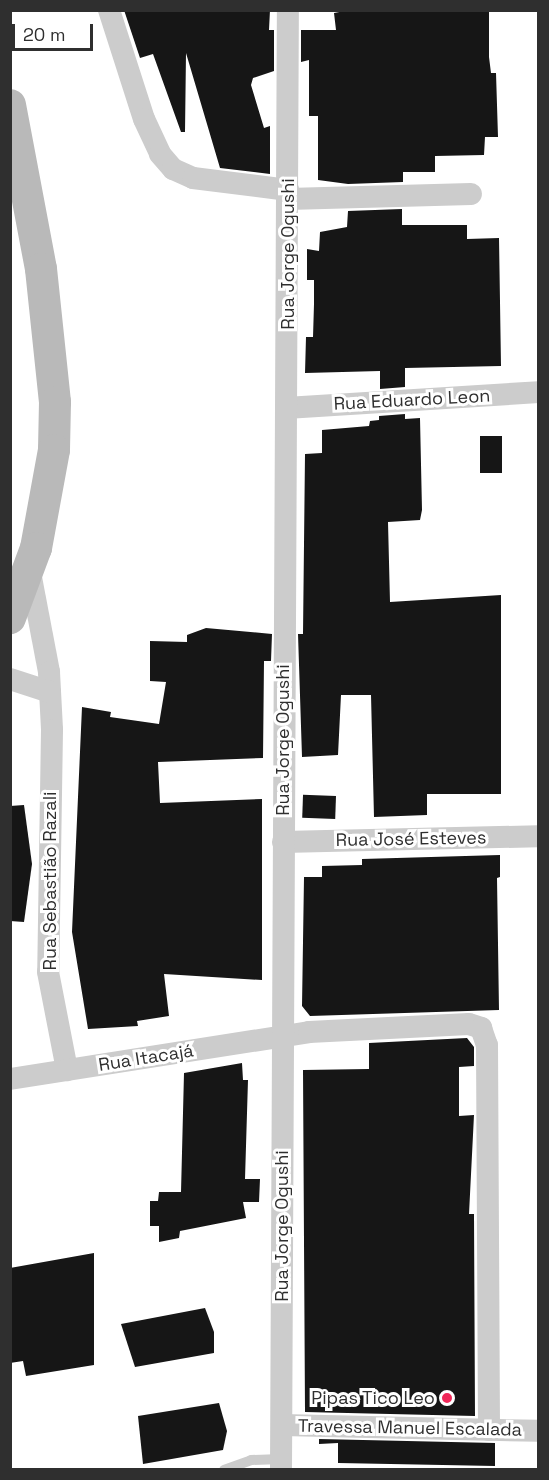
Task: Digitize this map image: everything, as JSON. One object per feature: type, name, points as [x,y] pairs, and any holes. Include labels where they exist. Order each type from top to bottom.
[{"type":"main road","points":[[10,105],[41,269],[53,363],[54,450],[29,567],[10,618]]},
{"type":"street","points":[[109,10],[144,119],[160,154],[172,169],[193,178],[288,195],[471,194]]},
{"type":"street","name":"Rua Jorge Ogushi","points":[[281,1464],[288,10]]},
{"type":"street","name":"Rua Eduardo Leon","points":[[286,408],[538,392]]},
{"type":"street","name":"Rua Sebastião Razali","points":[[29,567],[43,636],[50,692],[48,972],[67,1070]]},
{"type":"street","points":[[10,679],[50,692]]},
{"type":"street","name":"Rua José Esteves","points":[[283,842],[538,836]]},
{"type":"street","name":"Rua Itacajá","points":[[10,1079],[282,1037],[360,1028],[469,1024],[481,1028],[486,1036],[489,1430]]},
{"type":"street","name":"Travessa Manuel Escalada","points":[[282,1425],[538,1431]]},
{"type":"lane","points":[[224,1470],[251,1460],[281,1464]]},
{"type":"building","points":[[124,10],[270,10],[269,30],[274,30],[274,71],[253,78],[251,85],[264,128],[270,126],[270,174],[220,168],[186,53],[185,132],[181,132],[153,54],[140,58]]},
{"type":"building","points":[[350,10],[489,10],[489,57],[491,73],[496,73],[498,137],[485,137],[484,155],[435,156],[435,172],[403,172],[403,182],[348,184],[318,180],[318,116],[309,116],[309,60],[301,62],[301,30],[336,30],[334,13]]},
{"type":"building","points":[[402,209],[402,225],[467,225],[467,239],[499,238],[501,366],[405,368],[405,387],[380,389],[380,371],[305,373],[306,337],[313,337],[314,304],[314,280],[307,280],[307,249],[319,251],[320,232],[347,227],[348,211]]},
{"type":"building","points":[[405,414],[405,419],[420,418],[422,510],[420,520],[388,522],[390,602],[501,595],[501,794],[427,794],[427,815],[374,817],[371,695],[341,695],[338,755],[302,757],[298,634],[303,634],[305,454],[322,453],[322,430],[369,426],[370,421],[379,420],[379,416]]},
{"type":"building","points":[[480,436],[502,436],[502,473],[480,473]]},
{"type":"building","points":[[206,628],[272,634],[271,661],[264,661],[263,758],[158,762],[160,803],[262,799],[262,980],[164,974],[169,1016],[137,1021],[138,1026],[88,1029],[72,932],[82,707],[111,712],[110,717],[159,724],[166,682],[150,681],[150,641],[187,642],[187,635]]},
{"type":"building","points":[[303,795],[336,796],[335,819],[302,818]]},
{"type":"building","points":[[24,805],[32,864],[24,922],[10,921],[10,806]]},
{"type":"building","points":[[500,855],[500,877],[497,878],[499,1010],[310,1016],[302,1006],[304,877],[322,877],[322,866],[362,865],[362,859]]},
{"type":"building","points":[[467,1038],[474,1047],[474,1066],[459,1067],[459,1116],[474,1115],[469,1214],[474,1214],[475,1416],[305,1412],[303,1070],[369,1069],[369,1043]]},
{"type":"building","points":[[242,1063],[243,1080],[248,1080],[245,1179],[260,1179],[259,1202],[243,1202],[246,1218],[180,1231],[179,1238],[159,1242],[159,1226],[150,1226],[150,1201],[158,1201],[159,1192],[181,1192],[184,1073]]},
{"type":"building","points":[[94,1253],[94,1365],[26,1376],[23,1361],[10,1363],[10,1268]]},
{"type":"building","points":[[205,1308],[214,1332],[214,1353],[135,1367],[121,1324]]},
{"type":"building","points":[[219,1403],[227,1431],[223,1450],[143,1464],[138,1416]]},
{"type":"building","points":[[319,1439],[495,1443],[495,1466],[338,1463],[338,1443],[319,1444]]},
{"type":"place","name":"Pipas Tico Leo","points":[[447,1398]]}]
